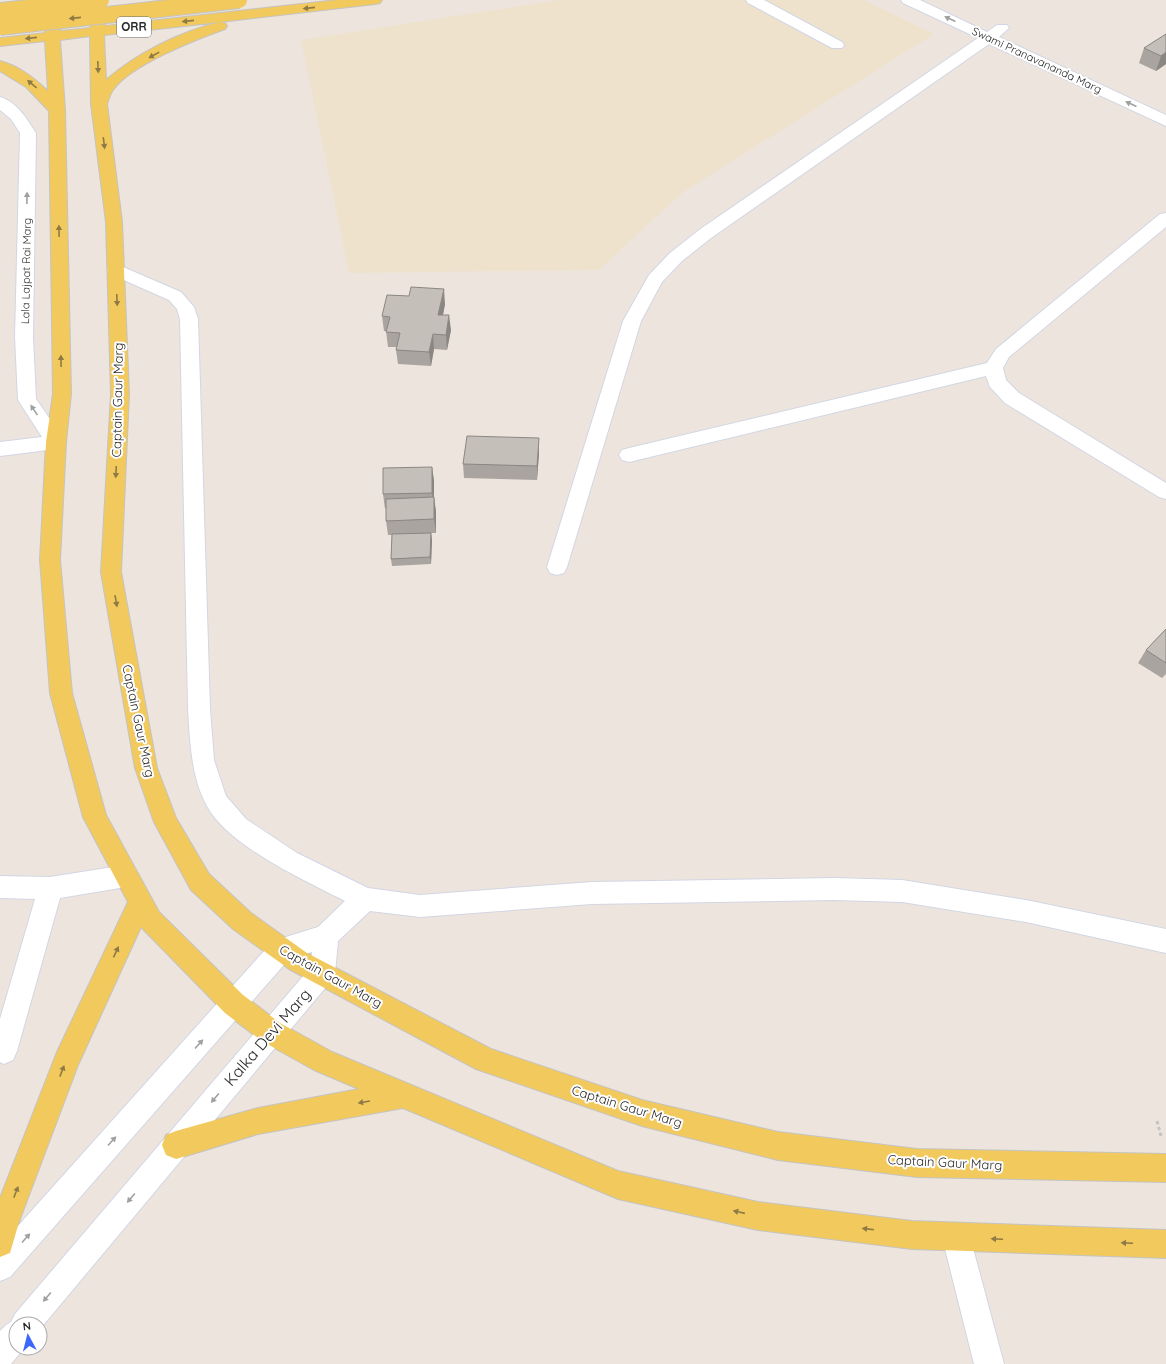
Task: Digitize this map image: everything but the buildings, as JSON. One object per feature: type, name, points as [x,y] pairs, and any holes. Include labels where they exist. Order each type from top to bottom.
[{"type":"main road","points":[[59,0],[52,36],[57,110],[62,394],[56,442],[50,560],[61,693],[95,817],[150,920],[234,1004],[270,1032],[323,1061],[618,1185],[758,1216],[912,1235],[1166,1244]]},
{"type":"main road","points":[[0,11],[100,0]]},
{"type":"main road","name":"Captain Gaur Marg","points":[[100,0],[97,31],[99,104],[114,222],[120,394],[111,572],[146,768],[166,822],[200,882],[242,921],[298,961],[485,1060],[642,1113],[778,1146],[917,1163],[1166,1168]]},
{"type":"main road","points":[[0,27],[239,0]]},
{"type":"main road","name":"ORR","points":[[0,42],[375,0]]},
{"type":"main road","points":[[99,104],[108,86],[154,54],[208,30],[268,12]]},
{"type":"main road","points":[[0,66],[31,82],[57,110]]},
{"type":"main road","points":[[2,1226],[66,1061],[140,902]]},
{"type":"main road","points":[[176,1145],[258,1120],[402,1095]]},
{"type":"street","points":[[753,0],[837,45]]},
{"type":"street","name":"Swami Pranavananda Marg","points":[[908,0],[1166,121]]},
{"type":"street","points":[[557,567],[597,440],[632,321],[655,279],[676,257],[705,234],[1003,28]]},
{"type":"street","name":"Lala Lajpat Rai Marg","points":[[0,102],[17,116],[28,133],[24,337],[27,400],[56,442]]},
{"type":"street","points":[[1166,218],[1002,353],[994,368],[997,382],[1012,398],[1166,492]]},
{"type":"street","points":[[116,270],[175,296],[185,307],[189,319],[199,709],[203,760],[216,801],[238,826],[289,861],[365,899],[420,906],[592,893],[834,889],[902,891],[1026,911],[1166,941]]},
{"type":"street","points":[[629,455],[994,368]]},
{"type":"street","points":[[0,449],[56,442]]},
{"type":"street","points":[[0,887],[50,888],[126,876]]},
{"type":"street","points":[[1,1056],[50,888]]},
{"type":"street","points":[[0,1267],[282,949],[326,936],[365,899]]},
{"type":"street","points":[[322,973],[326,936]]},
{"type":"street","name":"Kalka Devi Marg","points":[[32,1316],[270,1032],[322,973]]},
{"type":"street","points":[[956,1237],[989,1364]]},
{"type":"street","points":[[0,1354],[8,1344]]},
{"type":"shaded area","points":[[559,0],[864,0],[934,34],[682,193],[599,270],[349,273],[301,40]]}]
